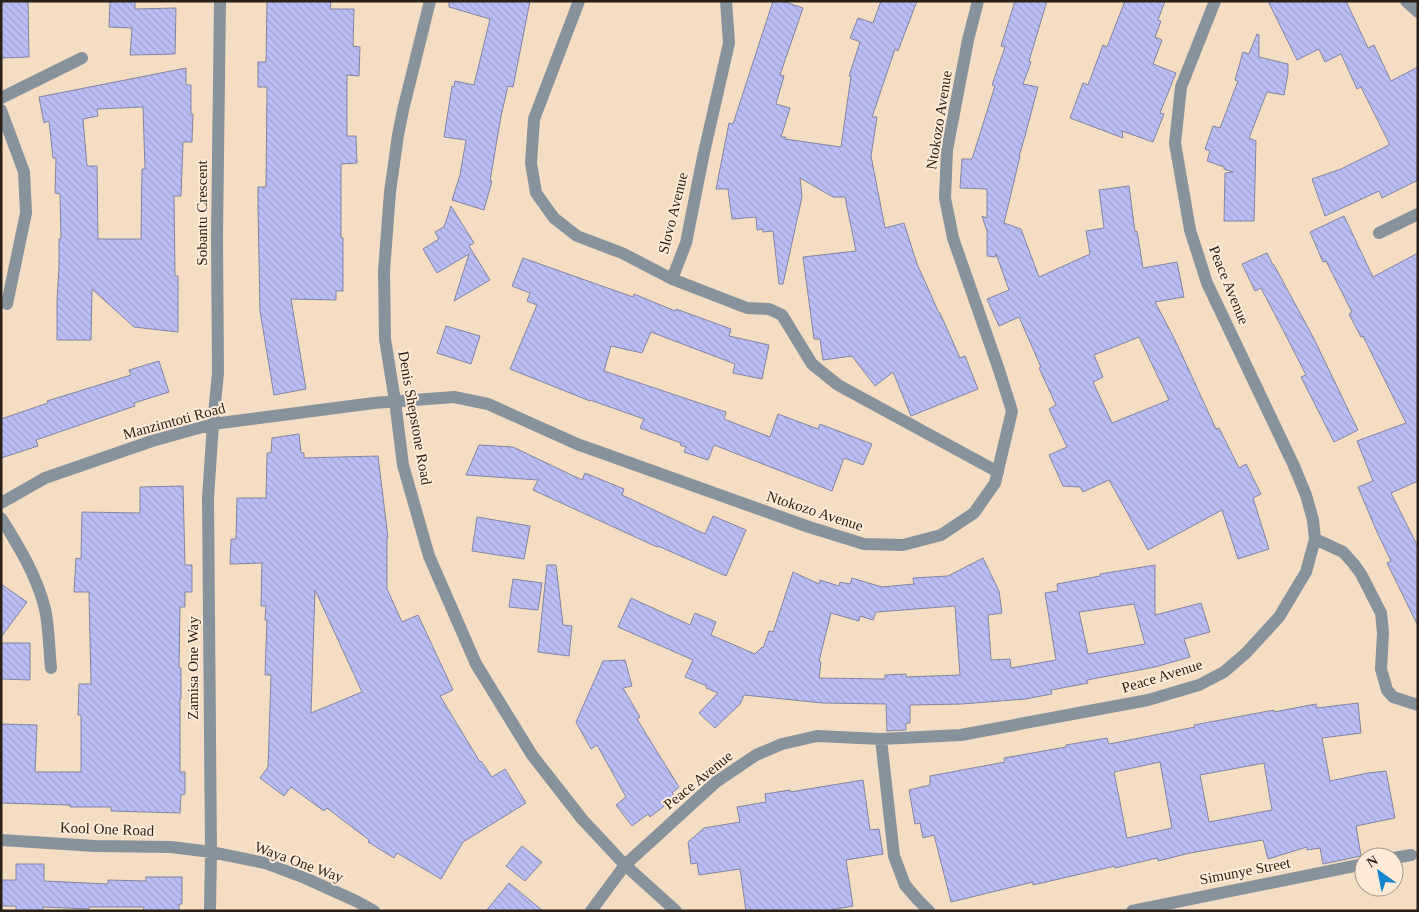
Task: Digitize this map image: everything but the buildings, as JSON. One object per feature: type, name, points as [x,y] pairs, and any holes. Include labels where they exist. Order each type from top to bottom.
[{"type":"street","name":"Sobantu Crescent","points":[[213,424],[218,374],[217,237],[220,1]]},
{"type":"street","name":"Denis Shepstone Road","points":[[430,1],[403,110],[390,192],[384,271],[384,339],[404,464],[429,556],[476,664],[532,756],[582,819],[625,865],[676,911]]},
{"type":"street","name":"Slovo Avenue","points":[[579,1],[534,119],[531,163],[536,192],[554,218],[577,236],[622,253],[672,279],[686,243],[729,43],[726,1]]},
{"type":"street","name":"Ntokozo Avenue","points":[[395,401],[454,397],[488,404],[577,444],[809,527],[864,544],[903,545],[941,535],[974,513],[995,483],[1012,411],[953,238],[945,198],[947,150],[968,40],[978,1]]},
{"type":"street","name":"Peace Avenue","points":[[591,911],[625,865],[716,782],[756,755],[782,744],[817,736],[882,739],[961,735],[1148,700],[1198,685],[1224,672],[1246,653],[1279,617],[1306,572],[1315,539],[1313,520],[1306,495],[1207,283],[1190,230],[1174,143],[1181,87],[1216,1]]},
{"type":"street","points":[[1406,1],[1418,12]]},
{"type":"street","points":[[1,98],[82,58]]},
{"type":"street","points":[[1,110],[24,172],[26,213],[7,304]]},
{"type":"street","points":[[1379,233],[1418,214]]},
{"type":"street","points":[[672,279],[747,308],[769,310],[782,315],[812,364],[838,386],[998,472]]},
{"type":"street","name":"Manzimtoti Road","points":[[1,503],[45,478],[152,441],[213,424],[395,401]]},
{"type":"street","name":"Zamisa One Way","points":[[210,911],[208,498],[213,424]]},
{"type":"street","points":[[1,518],[23,553],[38,586],[46,611],[51,668]]},
{"type":"street","points":[[1315,539],[1343,552],[1361,574],[1381,613],[1383,633],[1381,669],[1387,690],[1393,697],[1418,705]]},
{"type":"street","points":[[882,739],[894,856],[905,885],[929,911]]},
{"type":"street","name":"Kool One Road","points":[[1,840],[95,846],[172,848],[211,852]]},
{"type":"street","name":"Waya One Way","points":[[211,852],[265,863],[305,878],[374,911]]},
{"type":"street","points":[[1404,856],[1411,855]]},
{"type":"street","name":"Simunye Street","points":[[1132,911],[1354,866]]}]
